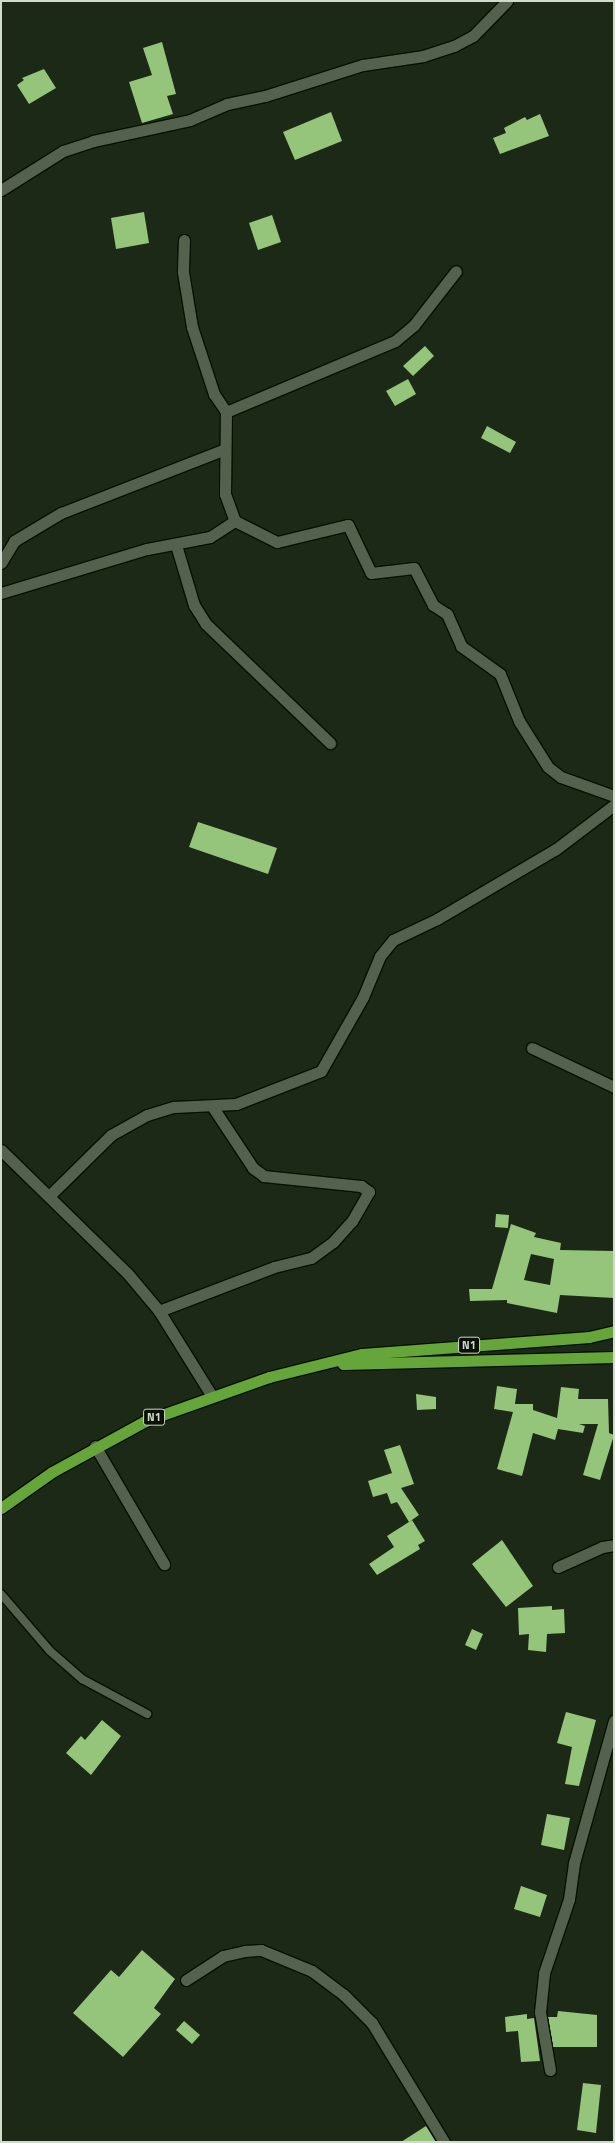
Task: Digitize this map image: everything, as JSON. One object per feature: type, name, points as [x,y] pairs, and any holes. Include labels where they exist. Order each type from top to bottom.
[{"type":"highway","name":"N1","points":[[1,1508],[94,1446],[145,1421],[212,1396],[362,1354],[589,1337],[614,1331]]},
{"type":"highway","name":"N1","points":[[324,1365],[614,1357]]},
{"type":"street","points":[[1,190],[64,151],[92,141],[190,120],[227,104],[265,96],[363,65],[423,56],[454,46],[473,36],[507,1]]},
{"type":"street","points":[[184,240],[183,272],[192,327],[214,394],[226,412],[225,494],[235,521],[277,542],[348,525],[371,573],[414,568],[433,605],[447,614],[461,646],[500,674],[519,721],[548,767],[561,777],[614,796]]},
{"type":"street","points":[[226,412],[395,341],[414,325],[456,271]]},
{"type":"street","points":[[1,563],[14,541],[61,513],[225,449]]},
{"type":"street","points":[[1,593],[147,549],[176,545],[210,537],[235,521]]},
{"type":"street","points":[[176,545],[194,605],[206,624],[330,743]]},
{"type":"street","points":[[49,1196],[117,1132],[147,1115],[174,1107],[236,1104],[321,1071],[362,997],[380,956],[393,940],[437,919],[556,849],[614,805]]},
{"type":"street","points":[[532,1048],[614,1087]]},
{"type":"street","points":[[159,1311],[274,1267],[311,1258],[352,1221],[369,1192],[361,1186],[264,1176],[253,1168],[212,1106]]},
{"type":"street","points":[[1,1150],[128,1274],[159,1311],[212,1396]]},
{"type":"street","points":[[94,1446],[164,1564]]},
{"type":"street","points":[[558,1566],[602,1547],[614,1546]]},
{"type":"street","points":[[550,2070],[540,2012],[544,1973],[569,1899],[574,1863],[614,1721]]},
{"type":"street","points":[[186,1980],[223,1956],[245,1951],[261,1950],[312,1971],[343,1994],[372,2023],[444,2142]]},
{"type":"lane","points":[[1,1594],[40,1641],[82,1679],[146,1714]]},
{"type":"building","points":[[162,42],[176,94],[167,96],[173,114],[142,123],[129,82],[152,75],[143,48]]},
{"type":"building","points":[[44,69],[56,88],[29,104],[17,85],[24,80],[22,78]]},
{"type":"building","points":[[331,112],[342,141],[295,160],[283,132]]},
{"type":"building","points":[[540,114],[549,136],[500,154],[493,138],[506,133],[504,128],[525,117],[527,120]]},
{"type":"building","points":[[144,212],[149,243],[116,249],[111,218]]},
{"type":"building","points":[[272,215],[281,242],[258,250],[249,223]]},
{"type":"building","points":[[425,346],[434,356],[413,376],[403,366]]},
{"type":"building","points":[[408,379],[416,394],[395,406],[386,391]]},
{"type":"building","points":[[487,426],[516,442],[510,453],[481,438]]},
{"type":"building","points":[[198,822],[277,848],[268,874],[189,847]]},
{"type":"building","points":[[496,1214],[509,1215],[508,1228],[495,1227]]},
{"type":"building","points":[[511,1224],[536,1233],[534,1237],[561,1243],[560,1250],[614,1251],[614,1298],[560,1295],[557,1313],[507,1303],[507,1300],[470,1301],[469,1289],[492,1289]],"holes":[[[531,1254],[554,1259],[550,1285],[524,1280]]]},
{"type":"building","points":[[497,1386],[517,1389],[515,1404],[533,1404],[533,1410],[557,1418],[561,1387],[579,1389],[578,1399],[608,1399],[609,1433],[614,1435],[600,1480],[583,1475],[598,1424],[579,1424],[585,1426],[583,1433],[558,1429],[555,1440],[533,1433],[522,1476],[497,1469],[513,1412],[494,1409]]},
{"type":"building","points":[[416,1394],[436,1397],[436,1409],[417,1410]]},
{"type":"building","points":[[400,1445],[414,1484],[401,1488],[419,1515],[409,1522],[397,1502],[391,1504],[387,1493],[373,1497],[368,1481],[392,1473],[384,1450]]},
{"type":"building","points":[[412,1520],[425,1541],[418,1545],[420,1549],[377,1575],[369,1564],[394,1547],[387,1536]]},
{"type":"building","points":[[502,1540],[533,1586],[506,1607],[472,1564]]},
{"type":"building","points":[[552,1606],[552,1610],[564,1609],[565,1633],[547,1634],[546,1652],[528,1650],[529,1634],[519,1635],[518,1608]]},
{"type":"building","points":[[472,1629],[483,1634],[476,1650],[465,1645]]},
{"type":"building","points":[[566,1712],[596,1720],[579,1786],[565,1784],[572,1747],[557,1743]]},
{"type":"building","points":[[102,1720],[121,1736],[91,1775],[66,1753],[81,1736],[85,1740]]},
{"type":"building","points":[[547,1814],[570,1818],[564,1850],[541,1845]]},
{"type":"building","points":[[521,1886],[547,1895],[540,1917],[514,1909]]},
{"type":"building","points":[[142,1950],[175,1979],[154,2008],[161,2014],[123,2057],[73,2013],[111,1970],[119,1977]]},
{"type":"building","points":[[558,2011],[597,2015],[597,2047],[553,2047],[548,2017],[557,2017]]},
{"type":"building","points":[[527,2014],[527,2019],[534,2018],[540,2061],[521,2062],[518,2031],[506,2032],[505,2017]]},
{"type":"building","points":[[184,2021],[200,2035],[192,2044],[176,2030]]},
{"type":"building","points":[[583,2083],[601,2085],[596,2133],[577,2130]]},
{"type":"building","points":[[426,2126],[436,2142],[401,2142]]}]
